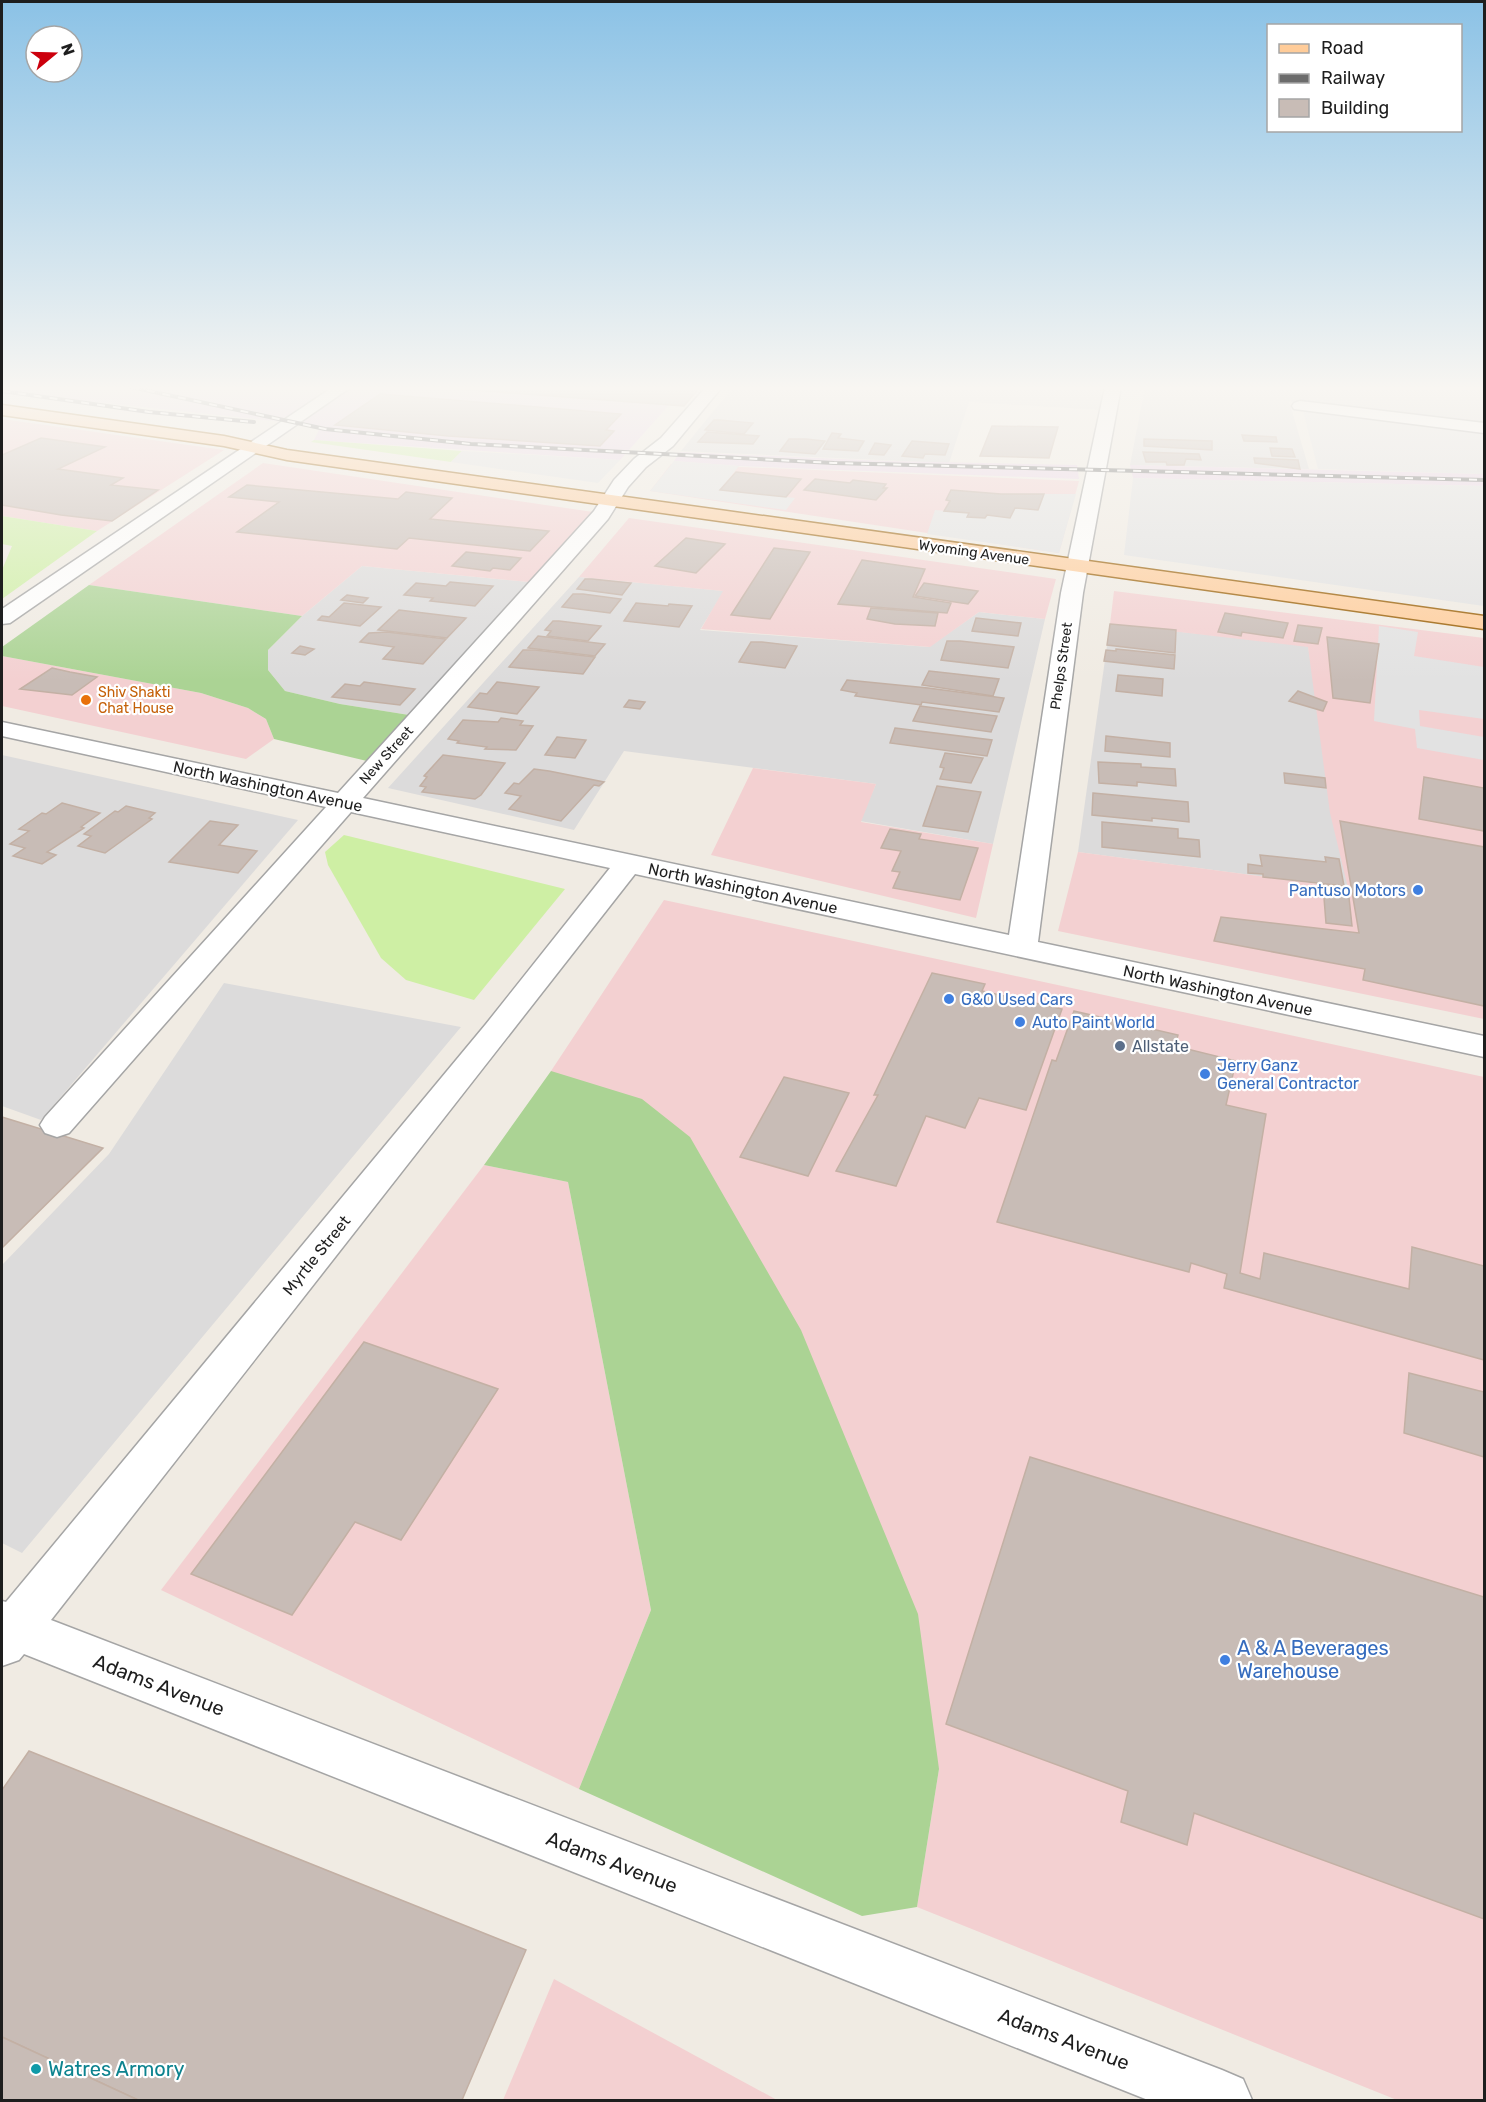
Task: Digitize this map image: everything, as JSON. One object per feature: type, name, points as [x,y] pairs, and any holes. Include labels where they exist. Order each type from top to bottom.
[{"type":"main road","name":"Wyoming Avenue","points":[[509,485],[1485,623]]},
{"type":"street","points":[[2,618],[198,485]]},
{"type":"street","name":"New Street","points":[[57,1125],[601,515],[622,485]]},
{"type":"street","name":"Phelps Street","points":[[1022,948],[1077,567],[1093,485]]},
{"type":"street","name":"North Washington Avenue","points":[[2,729],[1485,1047]]},
{"type":"street","name":"Myrtle Street","points":[[6,1632],[490,1041],[629,863]]},
{"type":"street","name":"Adams Avenue","points":[[6,1632],[1222,2100]]},
{"type":"shaded area","points":[[2,485],[169,485],[97,531],[2,516]]},
{"type":"shaded area","points":[[231,485],[412,485],[593,512],[529,582],[362,566],[302,616],[89,585]]},
{"type":"shaded area","points":[[655,485],[1078,485],[1059,553],[650,491]]},
{"type":"shaded area","points":[[655,485],[724,485],[720,490],[795,498],[786,510],[650,491]]},
{"type":"shaded area","points":[[1132,485],[1484,486],[1484,606],[1124,555]]},
{"type":"shaded area","points":[[1044,494],[1076,494],[1059,553],[927,534],[935,510],[969,513],[967,517],[985,518],[987,515],[1010,518],[1015,508],[1038,510]]},
{"type":"shaded area","points":[[629,518],[1056,579],[1045,619],[979,612],[930,647],[701,629],[723,591],[579,577]]},
{"type":"shaded area","points":[[362,566],[529,582],[409,715],[340,704],[285,691],[268,670],[268,650],[302,616]]},
{"type":"shaded area","points":[[579,577],[724,591],[700,630],[929,647],[979,612],[1045,619],[993,844],[860,821],[876,784],[624,751],[574,830],[388,788]]},
{"type":"shaded area","points":[[1114,591],[1484,638],[1484,1019],[1058,931],[1078,852],[1348,888],[1330,813],[1308,647],[1110,624]]},
{"type":"shaded area","points":[[1110,624],[1308,646],[1348,888],[1078,852]]},
{"type":"shaded area","points":[[1379,626],[1418,632],[1414,656],[1484,667],[1484,719],[1419,710],[1420,726],[1484,737],[1484,760],[1417,748],[1415,729],[1374,721]]},
{"type":"shaded area","points":[[2,656],[201,693],[248,708],[266,719],[274,739],[246,759],[2,706]]},
{"type":"shaded area","points":[[2,755],[298,820],[41,1120],[2,1106]]},
{"type":"shaded area","points":[[753,768],[876,784],[861,822],[993,844],[976,918],[711,855]]},
{"type":"shaded area","points":[[664,900],[1484,1077],[1484,2100],[1397,2100],[917,1907],[939,1769],[551,1071]]},
{"type":"shaded area","points":[[224,983],[461,1027],[22,1553],[2,1543],[2,1265],[109,1154]]},
{"type":"shaded area","points":[[484,1165],[568,1182],[651,1610],[579,1789],[161,1590]]},
{"type":"shaded area","points":[[554,1979],[777,2100],[503,2100]]},
{"type":"green space","points":[[2,516],[97,531],[2,599],[2,570],[12,546],[2,544]]},
{"type":"green space","points":[[89,585],[302,616],[268,650],[268,670],[285,691],[340,704],[409,715],[367,761],[274,739],[266,719],[248,708],[201,693],[2,656],[2,647]]},
{"type":"green space","points":[[344,835],[565,889],[474,1000],[406,980],[381,958],[328,865],[325,852]]},
{"type":"green space","points":[[551,1071],[642,1099],[690,1137],[801,1330],[918,1614],[939,1769],[917,1907],[862,1916],[579,1789],[651,1610],[568,1182],[484,1165]]},
{"type":"building","points":[[2,485],[112,485],[158,490],[112,521],[2,505]]},
{"type":"building","points":[[247,485],[398,499],[406,492],[452,498],[430,519],[549,531],[530,551],[409,538],[397,549],[237,532],[279,502],[229,497]]},
{"type":"building","points":[[724,485],[796,485],[786,497],[720,490]]},
{"type":"building","points":[[809,485],[885,485],[883,488],[887,488],[876,500],[804,490]]},
{"type":"building","points":[[951,490],[1001,494],[1044,494],[1038,510],[1015,508],[1010,518],[987,515],[985,518],[967,517],[969,513],[944,511],[950,501],[946,500]]},
{"type":"building","points":[[686,538],[725,544],[696,573],[655,566]]},
{"type":"building","points":[[774,548],[810,552],[770,619],[731,615]]},
{"type":"building","points":[[466,552],[521,558],[510,570],[493,568],[490,571],[452,566]]},
{"type":"building","points":[[862,560],[925,569],[913,597],[951,603],[947,613],[838,604]]},
{"type":"building","points":[[585,579],[631,583],[622,595],[577,589]]},
{"type":"building","points":[[450,582],[493,586],[475,606],[430,601],[433,598],[404,595],[416,583],[446,586]]},
{"type":"building","points":[[924,583],[978,591],[968,604],[915,596]]},
{"type":"building","points":[[573,594],[621,599],[610,613],[562,607]]},
{"type":"building","points":[[347,595],[368,598],[363,603],[341,600]]},
{"type":"building","points":[[344,603],[381,607],[360,626],[318,620],[322,616],[329,617]]},
{"type":"building","points":[[636,603],[692,606],[679,627],[624,621]]},
{"type":"building","points":[[871,608],[938,613],[935,626],[895,624],[867,619]]},
{"type":"building","points":[[399,610],[466,618],[447,638],[378,630]]},
{"type":"building","points":[[1225,613],[1288,623],[1283,638],[1242,632],[1241,636],[1218,632]]},
{"type":"building","points":[[976,618],[1021,623],[1018,636],[972,631]]},
{"type":"building","points":[[553,621],[601,626],[588,641],[547,636],[551,631],[545,630]]},
{"type":"building","points":[[1110,624],[1176,630],[1175,653],[1107,645]]},
{"type":"building","points":[[1298,625],[1322,628],[1318,644],[1294,641]]},
{"type":"building","points":[[387,632],[446,639],[423,664],[383,659],[394,647],[360,642],[369,633]]},
{"type":"building","points":[[538,636],[605,644],[595,656],[528,648]]},
{"type":"building","points":[[1327,637],[1379,644],[1370,703],[1333,698]]},
{"type":"building","points":[[947,641],[1014,647],[1008,668],[941,660]]},
{"type":"building","points":[[751,642],[797,646],[785,668],[739,662]]},
{"type":"building","points":[[300,646],[314,649],[305,655],[292,653]]},
{"type":"building","points":[[1116,649],[1175,655],[1174,669],[1104,661],[1106,650],[1116,651]]},
{"type":"building","points":[[523,650],[595,657],[583,674],[509,667]]},
{"type":"building","points":[[52,668],[97,677],[72,695],[20,689]]},
{"type":"building","points":[[929,671],[999,679],[993,696],[922,685]]},
{"type":"building","points":[[1118,675],[1163,679],[1162,696],[1116,691]]},
{"type":"building","points":[[847,680],[1004,698],[999,712],[922,702],[921,705],[855,696],[857,693],[841,690]]},
{"type":"building","points":[[364,682],[415,689],[400,705],[332,697],[345,684],[360,686]]},
{"type":"building","points":[[497,682],[539,687],[517,714],[468,707],[480,693],[487,694]]},
{"type":"building","points":[[1298,691],[1327,702],[1323,711],[1289,701]]},
{"type":"building","points":[[629,700],[645,702],[640,709],[624,707]]},
{"type":"building","points":[[920,706],[997,716],[991,732],[913,721]]},
{"type":"building","points":[[501,718],[523,721],[520,725],[533,726],[516,750],[485,749],[487,747],[457,743],[459,741],[448,739],[463,720],[498,722]]},
{"type":"building","points":[[895,728],[992,740],[987,756],[890,743]]},
{"type":"building","points":[[1106,736],[1170,743],[1170,757],[1105,751]]},
{"type":"building","points":[[557,737],[586,740],[575,758],[545,755]]},
{"type":"building","points":[[945,753],[983,758],[971,783],[940,779],[944,768],[940,767]]},
{"type":"building","points":[[443,755],[505,763],[481,795],[475,799],[422,792],[426,787],[420,786],[427,777],[424,776]]},
{"type":"building","points":[[1098,762],[1141,764],[1141,767],[1175,769],[1176,786],[1137,782],[1137,786],[1099,783]]},
{"type":"building","points":[[534,769],[604,782],[599,786],[594,785],[561,821],[509,809],[521,796],[505,793],[514,783],[519,784]]},
{"type":"building","points":[[1284,773],[1325,778],[1326,788],[1285,783]]},
{"type":"building","points":[[1424,777],[1484,788],[1484,831],[1419,819]]},
{"type":"building","points":[[937,786],[981,792],[968,832],[923,826]]},
{"type":"building","points":[[1093,793],[1188,802],[1189,822],[1092,815]]},
{"type":"building","points":[[62,803],[100,813],[81,827],[84,828],[47,852],[56,855],[42,864],[13,856],[25,848],[10,844],[29,831],[19,829]]},
{"type":"building","points":[[126,806],[155,813],[149,818],[152,819],[105,853],[78,846],[91,836],[84,834],[115,811],[118,812]]},
{"type":"building","points":[[210,821],[238,825],[219,845],[257,851],[238,873],[169,862]]},
{"type":"building","name":"Pantuso Motors","points":[[1340,821],[1484,847],[1484,1006],[1363,980],[1365,969],[1214,941],[1221,917],[1359,933]]},
{"type":"building","points":[[1102,822],[1178,829],[1178,838],[1199,840],[1200,857],[1102,847]]},
{"type":"building","points":[[890,829],[921,834],[919,839],[978,848],[960,900],[893,888],[900,872],[892,871],[901,851],[881,848]]},
{"type":"building","points":[[1260,855],[1326,862],[1325,857],[1339,859],[1344,886],[1263,877],[1263,874],[1248,873],[1248,864],[1262,866]]},
{"type":"building","points":[[1323,885],[1348,888],[1352,926],[1326,923]]},
{"type":"building","points":[[932,973],[985,984],[982,991],[1062,1009],[1026,1110],[979,1098],[965,1128],[926,1116],[896,1186],[836,1171],[878,1095],[874,1095]]},
{"type":"building","points":[[1074,1011],[1178,1035],[1175,1046],[1236,1061],[1226,1105],[1266,1114],[1240,1273],[1260,1279],[1264,1253],[1409,1289],[1412,1247],[1484,1266],[1484,1360],[1224,1288],[1227,1274],[1191,1263],[1189,1272],[997,1222],[1052,1060],[1056,1061]]},
{"type":"building","points":[[784,1077],[849,1093],[808,1176],[740,1157]]},
{"type":"building","points":[[2,1117],[103,1148],[2,1248]]},
{"type":"building","points":[[364,1342],[498,1389],[401,1540],[355,1522],[292,1615],[191,1574]]},
{"type":"building","points":[[1409,1373],[1484,1392],[1484,1457],[1404,1433]]},
{"type":"building","name":"A & A Beverages Warehouse","points":[[1030,1457],[1484,1597],[1484,1919],[1194,1813],[1187,1845],[1121,1822],[1128,1791],[946,1724]]},
{"type":"building","points":[[29,1751],[526,1950],[462,2100],[138,2100],[2,2037],[2,1790]]},
{"type":"building","name":"Watres Armory","points":[[2,2037],[138,2100],[2,2100]]},
{"type":"place","name":"Shiv Shakti Chat House","points":[[86,700]]},
{"type":"place","name":"Pantuso Motors","points":[[1418,890]]},
{"type":"place","name":"G&O Used Cars","points":[[949,999]]},
{"type":"place","name":"Auto Paint World","points":[[1020,1022]]},
{"type":"place","name":"Allstate","points":[[1120,1046]]},
{"type":"place","name":"Jerry Ganz General Contractor","points":[[1205,1074]]},
{"type":"place","name":"A & A Beverages Warehouse","points":[[1225,1660]]},
{"type":"place","name":"Watres Armory","points":[[36,2069]]}]
